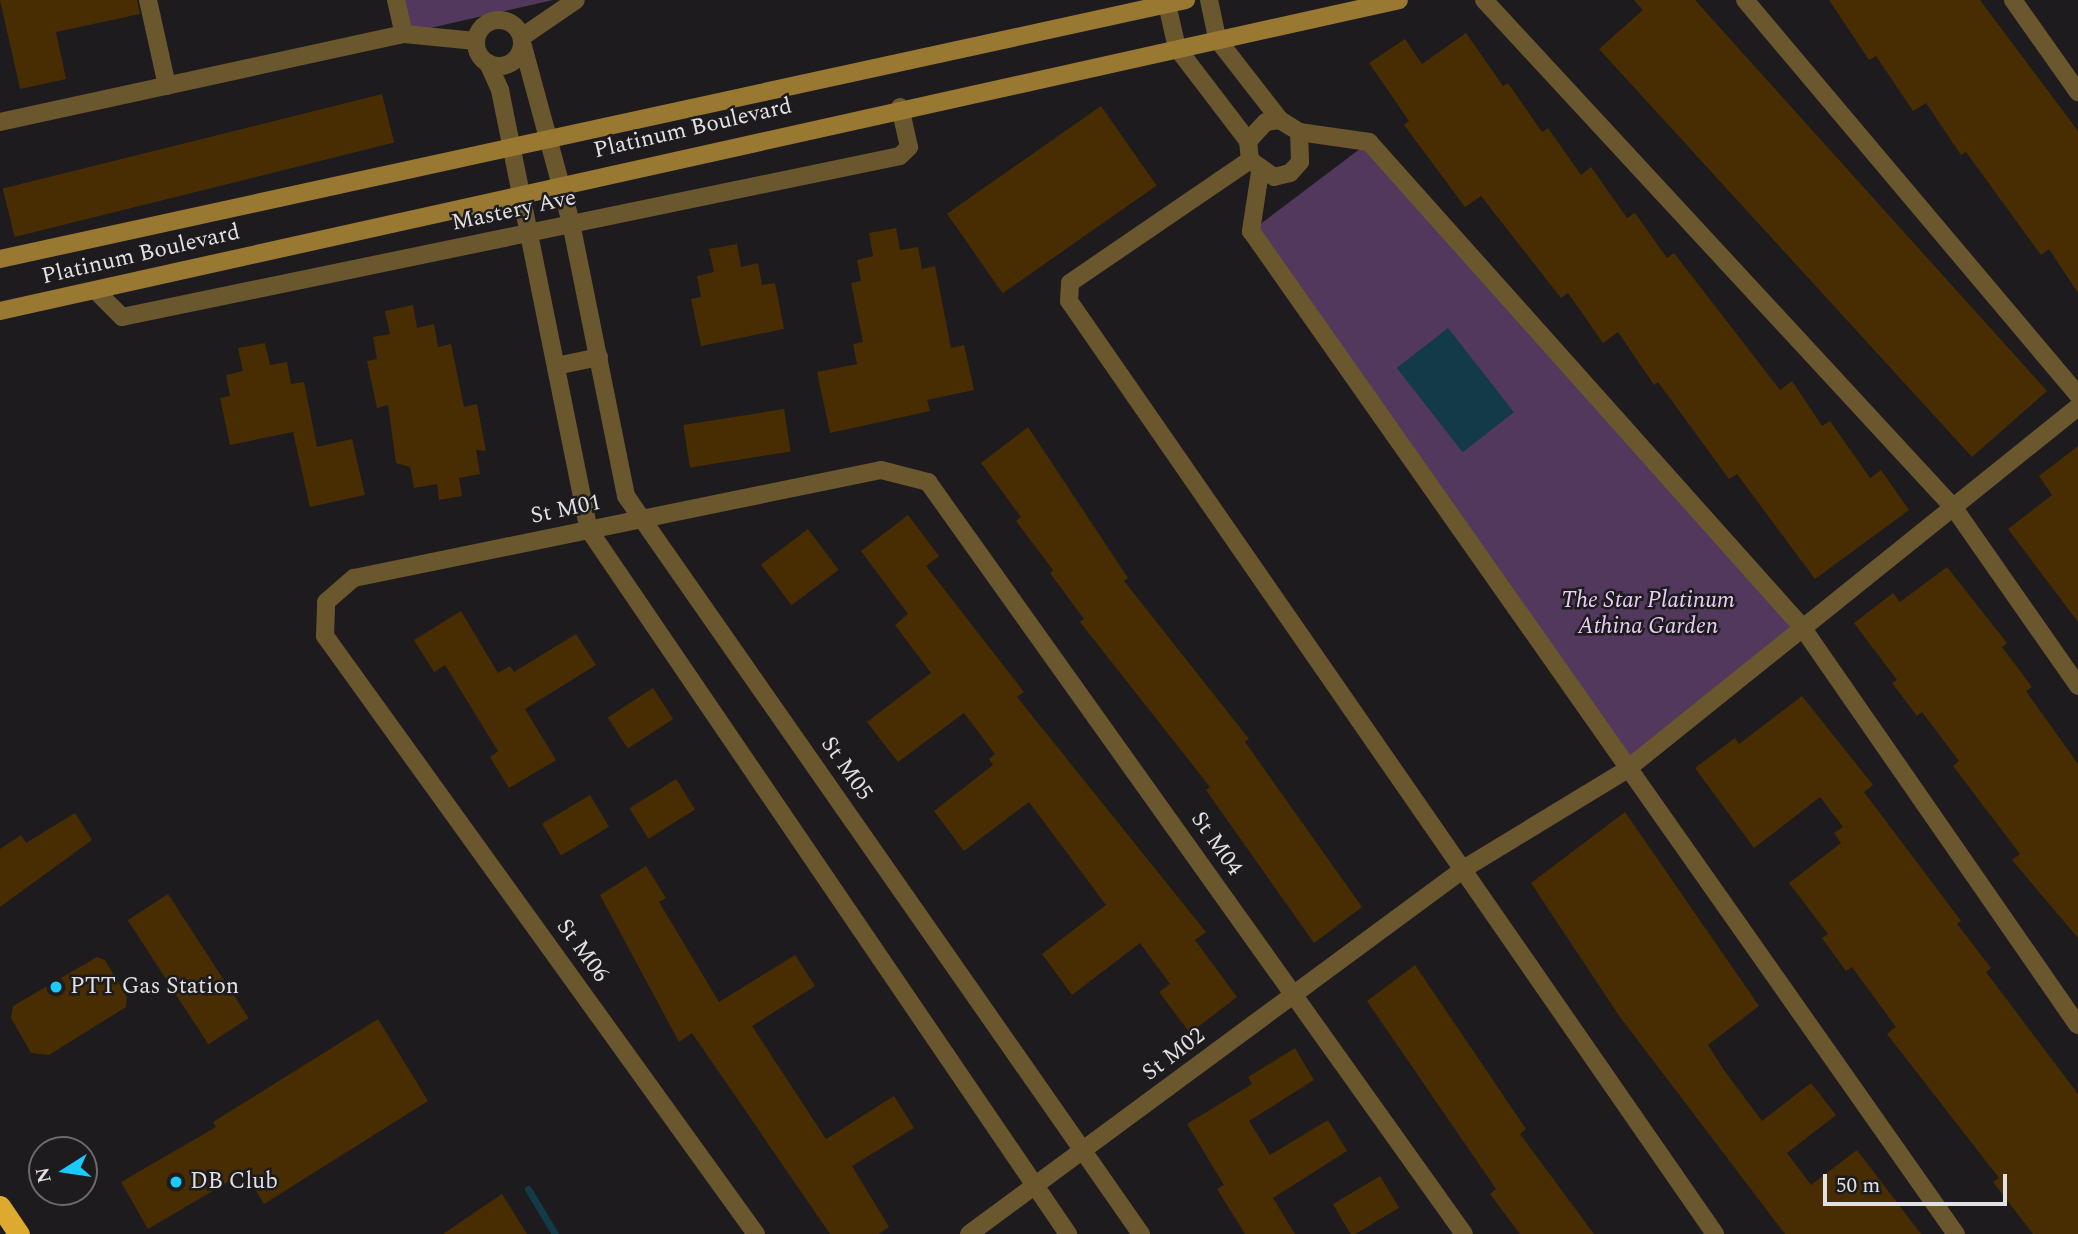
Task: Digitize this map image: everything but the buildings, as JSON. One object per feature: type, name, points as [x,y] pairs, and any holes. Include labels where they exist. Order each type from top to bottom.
[{"type":"highway","points":[[0,1206],[19,1234]]},
{"type":"street","points":[[148,0],[167,86]]},
{"type":"street","points":[[396,0],[404,34]]},
{"type":"street","points":[[488,63],[513,62],[522,41],[576,0]]},
{"type":"street","name":"Platinum Boulevard","points":[[0,260],[1186,0]]},
{"type":"street","points":[[1209,0],[1217,39],[1280,120],[1299,132],[1369,142],[1802,627],[2078,1026]]},
{"type":"street","name":"Platinum Boulevard","points":[[0,311],[900,107],[1399,0]]},
{"type":"street","points":[[1484,0],[1503,23],[1516,29]]},
{"type":"street","points":[[1500,0],[1516,29],[1954,508],[2078,686]]},
{"type":"street","points":[[1745,0],[2078,395]]},
{"type":"street","points":[[2013,0],[2078,92]]},
{"type":"street","points":[[1167,4],[1177,48],[1248,141],[1255,166],[1251,231],[1626,770],[1956,1234]]},
{"type":"street","points":[[476,41],[483,25],[501,19],[522,41]]},
{"type":"street","points":[[0,122],[404,34],[476,41]]},
{"type":"street","points":[[476,41],[500,90],[519,195],[589,530],[1068,1234]]},
{"type":"street","name":"St M05","points":[[522,41],[546,140],[562,185],[571,223],[626,496],[1141,1234]]},
{"type":"street","name":"Mastery Ave","points":[[96,290],[122,317],[900,156],[909,147],[900,107]]},
{"type":"street","points":[[1248,141],[1266,122],[1280,120]]},
{"type":"street","points":[[1255,166],[1275,177],[1290,173],[1304,147],[1299,132]]},
{"type":"street","points":[[1255,166],[1070,283],[1069,301],[1465,868],[1715,1234]]},
{"type":"street","points":[[556,366],[598,357]]},
{"type":"street","name":"St M02","points":[[969,1234],[1084,1153],[1465,868],[1626,770],[2078,407]]},
{"type":"street","name":"St M01","points":[[368,696],[325,636],[326,602],[354,578],[881,470],[928,482]]},
{"type":"street","name":"St M04","points":[[928,482],[1464,1234]]},
{"type":"street","name":"St M06","points":[[368,696],[756,1234]]},
{"type":"green space","points":[[396,0],[553,0],[404,34]]},
{"type":"green space","name":"The Star Platinum Athina Garden","points":[[1369,142],[1802,627],[1626,770],[1251,231]]},
{"type":"water","points":[[1448,328],[1514,412],[1463,452],[1397,368]]},
{"type":"waterway","points":[[528,1189],[555,1234]]},
{"type":"place","name":"PTT Gas Station","points":[[56,987]]},
{"type":"place","name":"DB Club","points":[[176,1182]]}]
